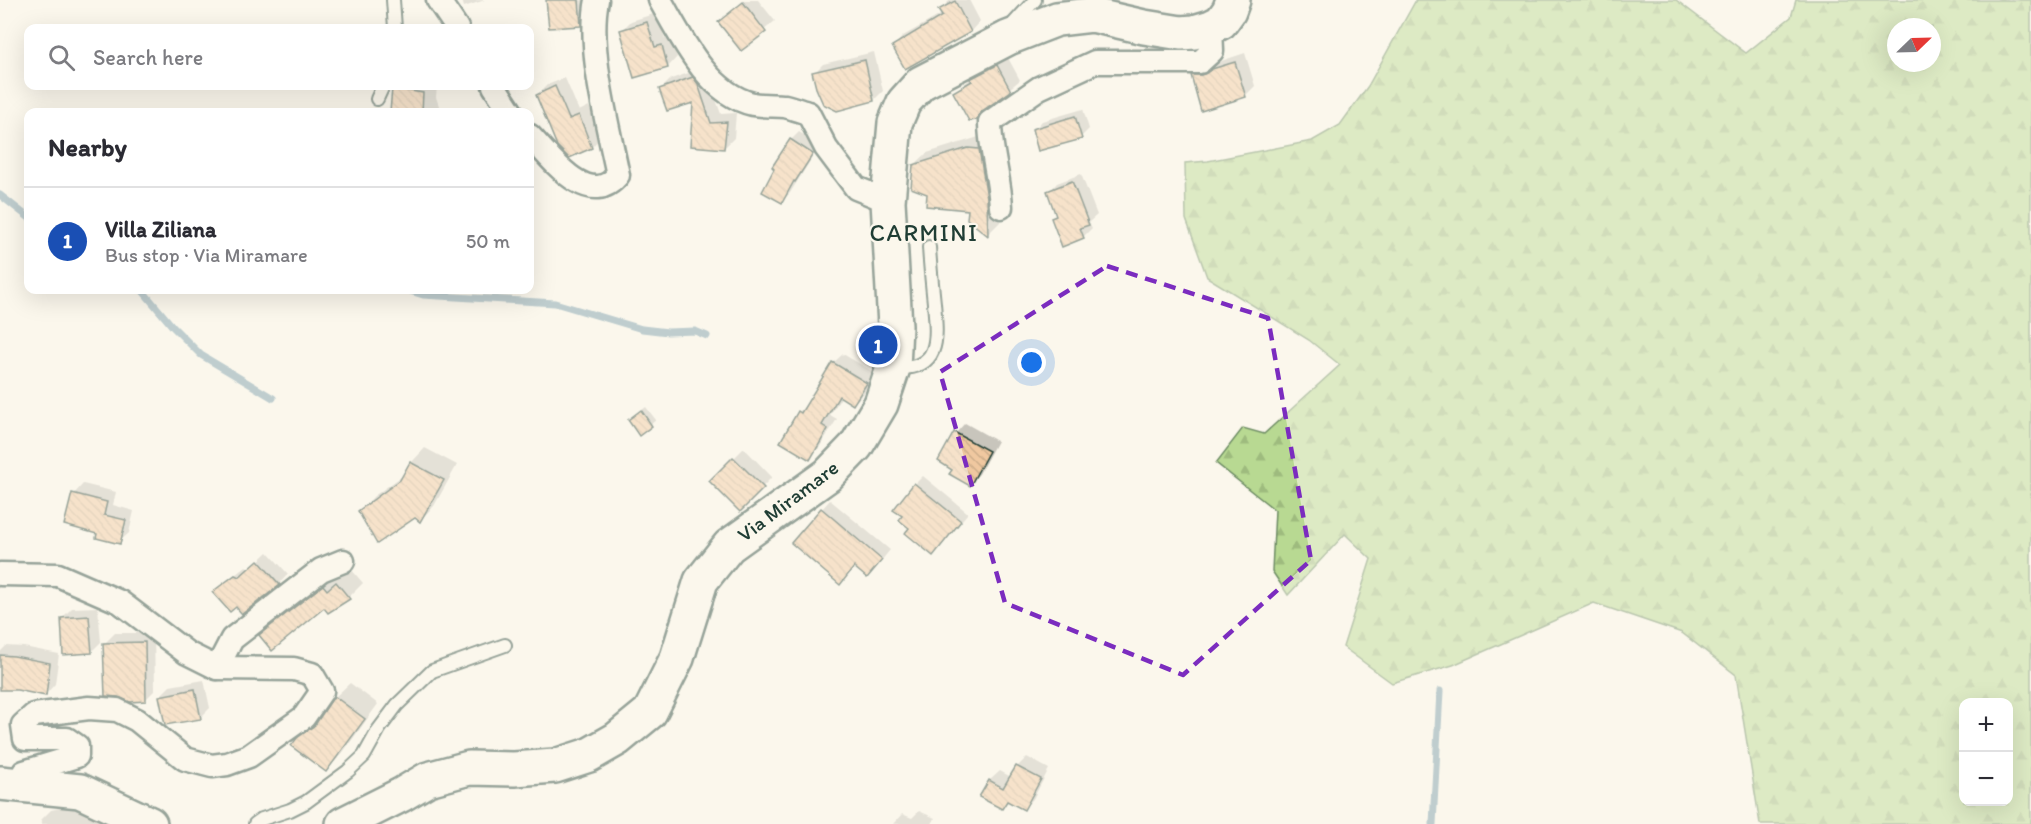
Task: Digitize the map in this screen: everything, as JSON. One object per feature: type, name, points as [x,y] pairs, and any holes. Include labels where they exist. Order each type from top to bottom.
[{"type":"street","points":[[438,0],[454,24]]},
{"type":"street","points":[[534,140],[571,180],[599,188],[610,184],[618,175],[598,69],[594,12],[597,0]]},
{"type":"street","points":[[660,0],[688,50],[712,79],[731,96],[753,104],[786,106],[808,113],[826,148],[856,188],[888,201]]},
{"type":"street","points":[[1001,207],[990,140],[990,122],[1039,88],[1095,62],[1200,62],[1212,51],[1211,27],[1221,22],[1233,0]]},
{"type":"street","name":"Via Miramare","points":[[343,824],[428,778],[469,768],[514,770],[555,766],[589,755],[617,739],[650,712],[677,658],[701,581],[729,546],[828,476],[856,446],[881,404],[893,368],[895,326],[888,201],[895,123],[904,102],[921,83],[1008,39],[1057,19],[1092,15],[1181,33],[1211,27]]},
{"type":"street","points":[[497,90],[508,108]]},
{"type":"street","points":[[217,668],[232,639],[321,570],[344,561]]},
{"type":"street","points":[[0,574],[58,575],[120,602],[187,653],[217,668],[294,669],[312,674],[322,691],[304,717],[249,756],[212,766],[185,759],[137,720],[117,710],[89,708],[34,715],[23,725],[25,740],[67,739],[77,746],[77,756],[24,772],[10,784]]},
{"type":"street","points":[[10,784],[81,791],[150,824]]},
{"type":"lane","points":[[393,0],[395,24]]},
{"type":"lane","points":[[1008,39],[1014,23],[1035,0]]},
{"type":"lane","points":[[377,99],[381,90]]},
{"type":"lane","points":[[893,368],[906,369],[922,364],[932,353],[937,339],[929,247]]},
{"type":"lane","points":[[255,824],[262,819],[306,802],[348,771],[364,756],[379,729],[397,705],[417,683],[432,671],[505,645]]},
{"type":"highlighted area","points":[[1107,266],[1268,318],[1311,560],[1183,675],[1005,603],[940,372]]},
{"type":"green space","points":[[1416,0],[1676,0],[1746,53],[1791,17],[1796,0],[2031,0],[2031,824],[1760,824],[1736,675],[1682,633],[1594,603],[1453,665],[1392,683],[1343,647],[1371,559],[1345,534],[1288,595],[1272,571],[1275,510],[1216,463],[1243,428],[1264,434],[1340,365],[1309,340],[1207,277],[1186,219],[1185,163],[1208,161],[1312,141],[1340,125],[1368,86]]},
{"type":"building","points":[[546,0],[579,0],[581,26],[549,28]]},
{"type":"building","points":[[955,1],[971,32],[905,69],[892,46],[942,16],[938,10]]},
{"type":"building","points":[[743,2],[766,32],[741,51],[718,22]]},
{"type":"building","points":[[647,22],[655,47],[662,45],[668,68],[634,78],[620,30]]},
{"type":"building","points":[[865,60],[874,101],[837,111],[823,104],[812,72]]},
{"type":"building","points":[[1235,62],[1246,97],[1201,111],[1191,75],[1201,75]]},
{"type":"building","points":[[997,65],[1011,91],[982,111],[977,120],[969,121],[953,92],[972,81],[970,79]]},
{"type":"building","points":[[693,77],[698,84],[711,123],[727,122],[724,149],[690,146],[693,103],[667,111],[659,89]]},
{"type":"building","points":[[555,86],[569,119],[579,115],[592,148],[569,158],[557,146],[536,95]]},
{"type":"building","points":[[392,90],[423,93],[422,108],[390,108]]},
{"type":"building","points":[[1075,116],[1082,139],[1038,151],[1032,129]]},
{"type":"building","points":[[790,139],[813,154],[782,203],[762,192],[774,169],[772,167]]},
{"type":"building","points":[[968,148],[979,149],[987,198],[988,236],[967,219],[968,210],[926,206],[927,194],[911,188],[913,165]]},
{"type":"building","points":[[1072,181],[1089,225],[1080,228],[1084,238],[1062,247],[1051,218],[1056,216],[1047,191]]},
{"type":"building","points":[[832,362],[867,383],[853,405],[839,396],[822,425],[828,429],[810,460],[780,442],[798,411],[801,413]]},
{"type":"building","points":[[641,410],[652,426],[639,436],[628,420]]},
{"type":"building","points":[[954,432],[989,451],[970,486],[949,474],[952,470],[938,461]]},
{"type":"building","points":[[733,457],[764,488],[740,512],[709,481]]},
{"type":"building","points":[[410,462],[444,480],[420,522],[415,518],[377,544],[358,511],[400,480]]},
{"type":"building","points":[[914,483],[961,521],[933,556],[905,533],[909,528],[899,520],[902,516],[893,510]]},
{"type":"building","points":[[72,493],[107,502],[104,515],[126,520],[120,544],[96,538],[97,534],[64,525]]},
{"type":"building","points":[[821,508],[882,560],[867,578],[854,567],[840,585],[791,543]]},
{"type":"building","points":[[258,560],[280,585],[242,614],[236,607],[230,612],[212,592],[235,575],[239,577]]},
{"type":"building","points":[[336,582],[350,599],[328,613],[324,608],[272,651],[259,635],[323,585],[327,590]]},
{"type":"building","points":[[89,616],[92,653],[63,655],[61,618]]},
{"type":"building","points":[[145,642],[146,701],[130,702],[118,697],[105,696],[103,643]]},
{"type":"building","points":[[0,655],[50,663],[46,696],[17,690],[0,690]]},
{"type":"building","points":[[195,689],[201,719],[165,725],[159,696]]},
{"type":"building","points":[[334,696],[365,719],[326,772],[291,746],[297,738],[315,725]]},
{"type":"building","points":[[1016,766],[1041,779],[1024,810],[1007,801],[1002,809],[979,797],[989,780],[1003,788]]},
{"type":"waterway","points":[[0,195],[24,214]]},
{"type":"waterway","points":[[145,294],[173,327],[201,355],[273,398]]},
{"type":"waterway","points":[[420,294],[555,303],[642,329],[668,332],[695,331],[707,336]]},
{"type":"waterway","points":[[1433,824],[1440,691]]},
{"type":"place","name":"Villa Ziliana","points":[[878,345]]},
{"type":"district","name":"CARMINI","points":[[924,233]]}]
